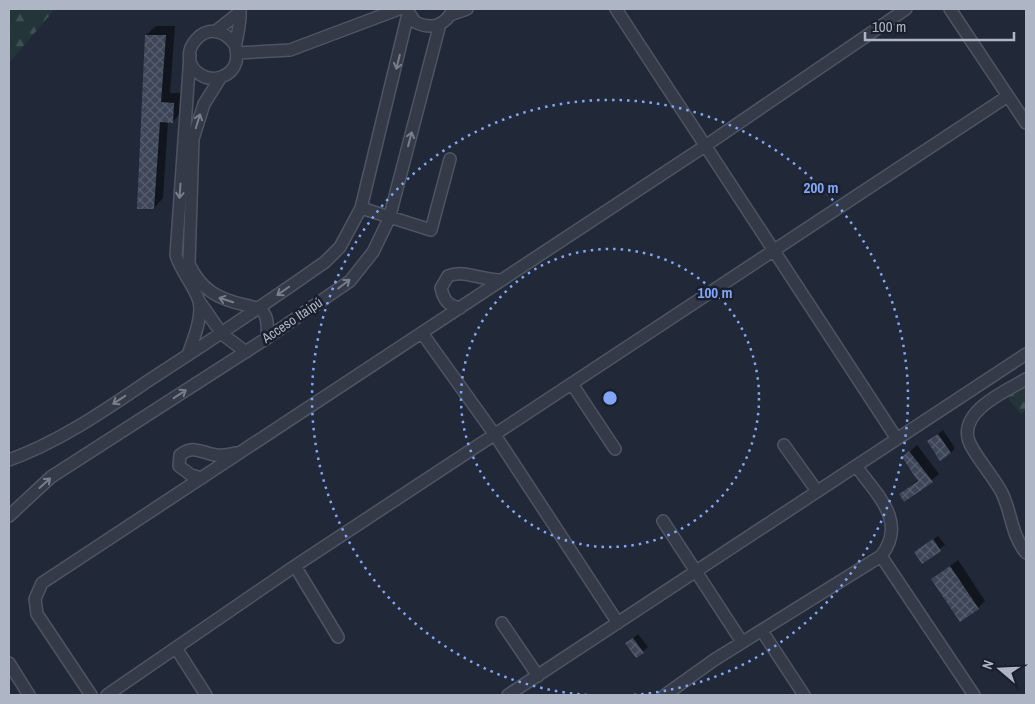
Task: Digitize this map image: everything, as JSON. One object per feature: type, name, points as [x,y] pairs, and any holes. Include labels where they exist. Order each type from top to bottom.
[{"type":"street","points":[[236,49],[290,50],[404,11],[415,22],[423,26],[440,24],[452,12],[467,9]]},
{"type":"street","points":[[616,9],[897,439]]},
{"type":"street","points":[[91,695],[37,614],[34,606],[37,592],[42,583],[705,146],[906,9]]},
{"type":"street","points":[[950,9],[1026,123]]},
{"type":"street","points":[[240,10],[216,31],[201,35],[195,40],[190,55],[176,255],[180,268],[199,301],[222,334],[246,352]]},
{"type":"street","points":[[190,55],[194,69],[200,74],[214,79],[221,77],[233,68],[240,26],[240,10]]},
{"type":"street","name":"Acceso Itaipú","points":[[9,460],[37,450],[70,433],[222,334],[325,262],[340,247],[361,208],[404,11]]},
{"type":"street","name":"Acceso Itaipú","points":[[9,516],[51,477],[246,352],[350,281],[373,252],[389,219],[440,24]]},
{"type":"street","points":[[216,31],[230,39],[236,49]]},
{"type":"street","points":[[221,77],[204,104],[193,139],[189,264],[196,279],[209,292],[219,298],[258,308],[266,319],[266,338]]},
{"type":"street","points":[[107,695],[295,566],[1008,96]]},
{"type":"street","points":[[361,208],[389,219],[431,230],[450,159]]},
{"type":"street","points":[[460,308],[452,306],[444,300],[441,288],[448,276],[458,274],[490,281],[502,280]]},
{"type":"street","points":[[188,355],[195,334],[199,301]]},
{"type":"street","points":[[422,332],[495,435],[618,623]]},
{"type":"street","points":[[508,695],[1026,354]]},
{"type":"street","points":[[1026,379],[980,408],[968,423],[968,438],[1002,494],[1017,541],[1026,553]]},
{"type":"street","points":[[572,384],[615,449]]},
{"type":"street","points":[[784,445],[817,491]]},
{"type":"street","points":[[202,478],[191,475],[179,466],[180,454],[188,449],[195,448],[215,455],[241,452]]},
{"type":"street","points":[[665,695],[742,642],[881,556],[889,546],[893,533],[892,520],[856,466]]},
{"type":"street","points":[[663,521],[742,642]]},
{"type":"street","points":[[881,556],[974,695]]},
{"type":"street","points":[[295,566],[338,637]]},
{"type":"street","points":[[502,624],[538,676]]},
{"type":"street","points":[[762,630],[804,695]]},
{"type":"street","points":[[176,648],[206,695]]},
{"type":"street","points":[[9,663],[29,695]]},
{"type":"green space","points":[[9,9],[55,9],[9,63]]},
{"type":"green space","points":[[1026,379],[1026,410],[1021,414],[1004,394]]},
{"type":"building","points":[[145,35],[166,35],[161,102],[174,103],[173,123],[160,122],[154,209],[137,209]]},
{"type":"building","points":[[938,434],[951,453],[940,461],[927,441]]},
{"type":"building","points":[[909,451],[933,482],[904,502],[899,494],[918,481],[902,457]]},
{"type":"building","points":[[933,539],[941,551],[922,564],[914,552]]},
{"type":"building","points":[[950,566],[979,609],[960,622],[931,579]]},
{"type":"building","points":[[633,638],[644,653],[636,658],[625,643]]}]
